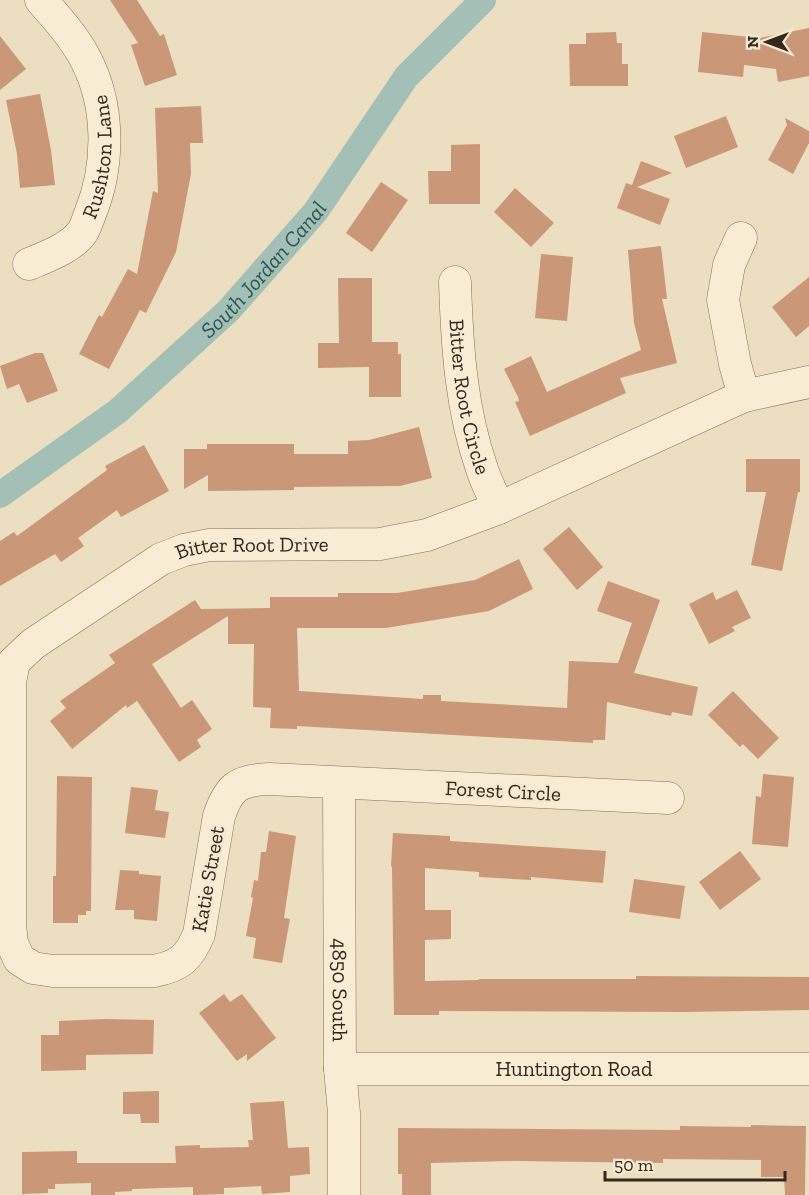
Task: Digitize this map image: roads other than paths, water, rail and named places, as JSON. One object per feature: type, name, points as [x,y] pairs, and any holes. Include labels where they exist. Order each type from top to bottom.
[{"type":"street","name":"Rushton Lane","points":[[29,264],[57,252],[82,232],[94,203],[103,169],[105,133],[100,98],[85,59],[61,23],[41,0]]},
{"type":"street","points":[[741,238],[729,266],[723,300],[735,364],[744,396]]},
{"type":"street","name":"Bitter Root Circle","points":[[454,282],[457,353],[468,421],[482,471],[499,508]]},
{"type":"street","name":"Bitter Root Drive","points":[[33,968],[19,959],[12,943],[10,925],[10,682],[14,662],[33,644],[161,559],[184,550],[209,545],[380,544],[427,535],[499,508],[744,396],[809,382]]},
{"type":"street","name":"Katie Street","points":[[33,968],[52,971],[154,971],[170,968],[182,961],[193,949],[200,934],[219,816],[225,798],[235,786],[251,780],[269,779],[339,783]]},
{"type":"street","name":"Forest Circle","points":[[339,783],[668,798]]},
{"type":"street","name":"4850 South","points":[[339,783],[340,1069],[344,1113],[344,1195]]},
{"type":"street","name":"Huntington Road","points":[[340,1069],[809,1069]]},
{"type":"waterway","name":"South Jordan Canal","points":[[0,495],[118,411],[228,311],[316,211],[406,77],[483,0]]}]
